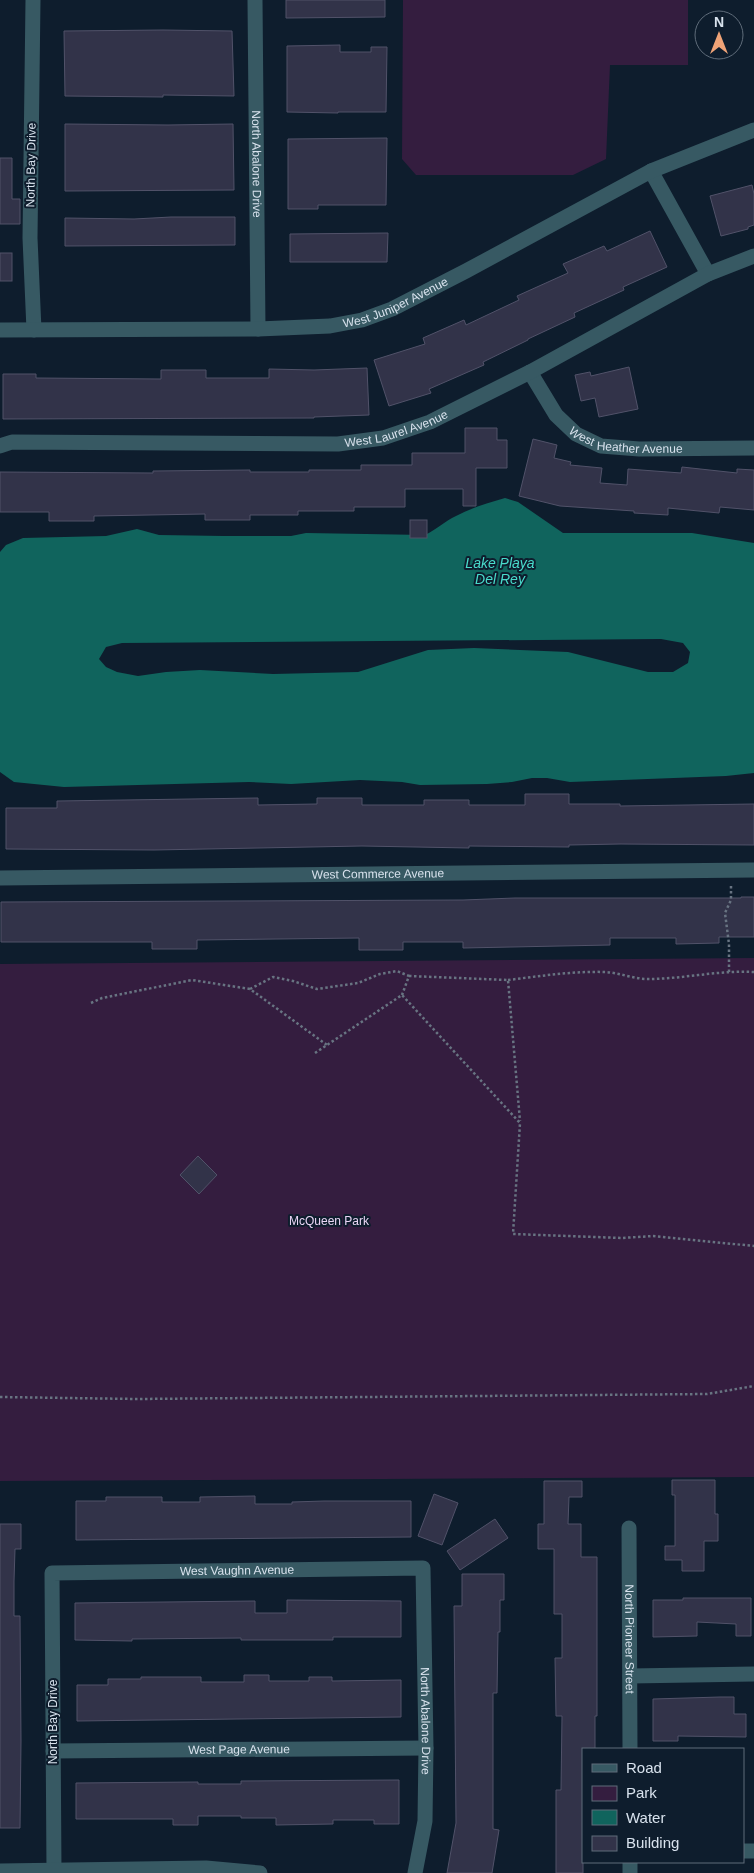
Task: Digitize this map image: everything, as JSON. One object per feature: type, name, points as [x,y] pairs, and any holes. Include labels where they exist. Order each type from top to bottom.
[{"type":"street","name":"North Bay Drive","points":[[33,0],[30,238],[34,330]]},
{"type":"street","name":"North Abalone Drive","points":[[255,0],[258,329]]},
{"type":"street","name":"West Juniper Avenue","points":[[0,330],[258,329],[330,326],[362,320],[392,309],[466,271],[651,171],[754,130]]},
{"type":"street","points":[[651,171],[708,274]]},
{"type":"street","name":"West Laurel Avenue","points":[[0,446],[12,442],[338,444],[383,438],[430,422],[530,372],[708,274],[754,256]]},
{"type":"street","name":"West Heather Avenue","points":[[530,372],[556,415],[576,434],[601,446],[639,449],[754,448]]},
{"type":"street","name":"West Commerce Avenue","points":[[0,878],[754,870]]},
{"type":"street","name":"North Pioneer Street","points":[[628,1528],[630,1748]]},
{"type":"street","name":"North Abalone Drive","points":[[415,1873],[425,1821],[426,1748],[423,1568]]},
{"type":"street","name":"West Vaughn Avenue","points":[[52,1573],[423,1568]]},
{"type":"street","name":"North Bay Drive","points":[[52,1573],[54,1870]]},
{"type":"street","points":[[630,1676],[754,1674]]},
{"type":"street","name":"West Page Avenue","points":[[53,1751],[426,1748]]},
{"type":"street","points":[[0,1871],[206,1868],[260,1873]]},
{"type":"path","points":[[729,972],[729,944],[725,913],[731,900],[731,870]]},
{"type":"path","points":[[250,989],[273,977],[317,989],[358,983],[380,974],[397,971],[409,976],[508,980],[576,972],[609,972],[646,979],[704,976],[729,972],[754,972]]},
{"type":"path","points":[[315,1053],[402,995],[409,976]]},
{"type":"path","points":[[91,1003],[102,998],[192,980],[250,989],[327,1044]]},
{"type":"path","points":[[508,980],[520,1123],[513,1234],[622,1238],[653,1236],[754,1246]]},
{"type":"path","points":[[402,995],[520,1123]]},
{"type":"path","points":[[0,1397],[136,1399],[707,1394],[754,1386]]},
{"type":"green space","points":[[403,0],[688,0],[688,65],[610,65],[606,159],[573,175],[416,175],[402,159]]},
{"type":"green space","name":"McQueen Park","points":[[754,958],[754,1477],[0,1481],[0,964]]},
{"type":"water","name":"Lake Playa Del Rey","points":[[505,498],[518,502],[563,533],[692,533],[754,543],[754,773],[726,776],[570,782],[547,778],[532,778],[487,784],[420,785],[360,780],[291,784],[249,782],[64,787],[14,782],[0,772],[0,552],[6,545],[23,538],[106,536],[137,529],[159,535],[291,536],[306,533],[425,535],[462,513]],"holes":[[[661,639],[683,643],[690,652],[688,663],[673,672],[648,672],[568,652],[474,648],[428,650],[358,672],[273,674],[200,670],[138,676],[117,672],[106,667],[99,659],[106,647],[122,643]]]},
{"type":"building","points":[[286,0],[385,0],[385,17],[286,18]]},
{"type":"building","points":[[64,31],[232,31],[234,96],[65,96]]},
{"type":"building","points":[[340,45],[340,52],[371,52],[371,47],[387,47],[386,112],[287,112],[287,46]]},
{"type":"building","points":[[65,124],[233,124],[234,190],[65,191]]},
{"type":"building","points":[[387,138],[386,205],[318,205],[318,209],[288,209],[288,139]]},
{"type":"building","points":[[0,158],[12,158],[12,199],[20,199],[20,224],[0,224]]},
{"type":"building","points":[[752,185],[754,194],[754,225],[748,227],[748,229],[721,236],[710,196]]},
{"type":"building","points":[[235,217],[235,245],[65,246],[65,218],[134,219]]},
{"type":"building","points":[[650,231],[667,267],[623,287],[624,290],[574,313],[575,317],[483,362],[484,365],[429,389],[431,393],[389,406],[374,360],[425,344],[423,338],[464,320],[466,325],[519,300],[517,296],[568,273],[563,264],[604,246],[607,251]]},
{"type":"building","points":[[388,233],[387,262],[290,262],[290,234]]},
{"type":"building","points":[[0,253],[12,253],[12,281],[0,281]]},
{"type":"building","points":[[629,367],[638,409],[599,417],[595,398],[581,401],[575,375],[590,372],[591,376]]},
{"type":"building","points":[[367,368],[369,415],[314,418],[3,419],[3,374],[36,374],[36,378],[161,379],[161,370],[206,370],[206,378],[269,378],[269,369]]},
{"type":"building","points":[[465,428],[497,428],[497,440],[507,440],[507,468],[476,468],[476,506],[463,506],[463,489],[405,489],[405,507],[354,507],[354,511],[298,511],[298,515],[250,515],[250,520],[205,520],[205,514],[94,516],[94,521],[49,521],[49,512],[0,512],[0,472],[153,473],[153,471],[250,470],[250,472],[309,472],[309,470],[361,470],[361,465],[412,465],[412,453],[465,453]]},
{"type":"building","points":[[533,439],[557,445],[554,458],[571,462],[570,465],[602,468],[600,483],[627,485],[628,469],[681,473],[682,467],[737,473],[737,469],[754,470],[754,510],[720,507],[719,513],[668,508],[668,515],[634,513],[634,511],[560,506],[519,496]]},
{"type":"building","points":[[410,520],[427,520],[427,538],[410,538]]},
{"type":"building","points":[[525,794],[569,794],[569,804],[620,804],[620,806],[754,804],[754,845],[620,844],[569,845],[569,847],[469,846],[469,848],[362,846],[154,850],[6,849],[6,808],[57,808],[57,801],[258,798],[258,805],[317,804],[317,798],[362,798],[362,805],[424,805],[424,800],[469,800],[469,805],[525,805]]},
{"type":"building","points":[[754,897],[754,937],[719,937],[719,943],[676,944],[676,938],[610,938],[610,945],[463,948],[463,942],[403,942],[403,950],[359,950],[359,938],[197,940],[197,949],[152,949],[152,942],[1,942],[1,902]]},
{"type":"building","points":[[198,1156],[217,1175],[199,1194],[180,1175]]},
{"type":"building","points":[[672,1480],[715,1480],[715,1514],[718,1514],[718,1541],[704,1541],[704,1571],[682,1571],[682,1560],[665,1560],[665,1546],[675,1546],[675,1495],[672,1495]]},
{"type":"building","points":[[544,1481],[582,1481],[582,1497],[569,1497],[568,1524],[581,1524],[581,1557],[597,1557],[597,1716],[595,1716],[595,1748],[582,1748],[583,1873],[556,1873],[556,1790],[561,1790],[562,1716],[556,1716],[555,1658],[562,1658],[562,1614],[554,1614],[554,1549],[538,1549],[538,1524],[544,1524]]},
{"type":"building","points":[[434,1494],[458,1503],[442,1545],[418,1536]]},
{"type":"building","points":[[255,1496],[255,1504],[292,1504],[292,1502],[324,1501],[411,1501],[411,1537],[76,1540],[76,1501],[106,1501],[106,1497],[162,1497],[162,1502],[200,1502],[200,1497]]},
{"type":"building","points":[[495,1519],[508,1538],[460,1570],[447,1551]]},
{"type":"building","points":[[0,1524],[21,1524],[21,1549],[15,1549],[14,1581],[14,1616],[20,1616],[20,1828],[0,1828]]},
{"type":"building","points":[[462,1574],[504,1574],[504,1600],[500,1600],[500,1632],[498,1632],[497,1693],[493,1693],[493,1829],[499,1830],[492,1873],[447,1873],[456,1823],[454,1606],[462,1606]]},
{"type":"building","points":[[683,1598],[751,1598],[751,1636],[736,1636],[736,1624],[697,1622],[697,1636],[653,1637],[653,1600],[683,1600]]},
{"type":"building","points":[[287,1600],[401,1601],[401,1637],[333,1637],[333,1640],[241,1640],[241,1638],[132,1639],[132,1641],[75,1640],[75,1603],[255,1601],[255,1613],[287,1613]]},
{"type":"building","points":[[244,1675],[269,1675],[269,1681],[309,1681],[309,1677],[332,1677],[332,1681],[401,1680],[401,1717],[77,1721],[77,1685],[108,1685],[108,1679],[141,1679],[141,1677],[201,1677],[201,1682],[244,1682]]},
{"type":"building","points":[[734,1697],[734,1714],[746,1714],[746,1737],[678,1736],[678,1741],[653,1741],[653,1699]]},
{"type":"building","points":[[399,1780],[399,1824],[374,1824],[374,1820],[333,1820],[333,1824],[276,1825],[276,1818],[241,1818],[241,1816],[198,1816],[198,1825],[173,1825],[173,1819],[76,1819],[76,1783],[198,1782],[198,1784],[241,1784],[241,1781]]}]
